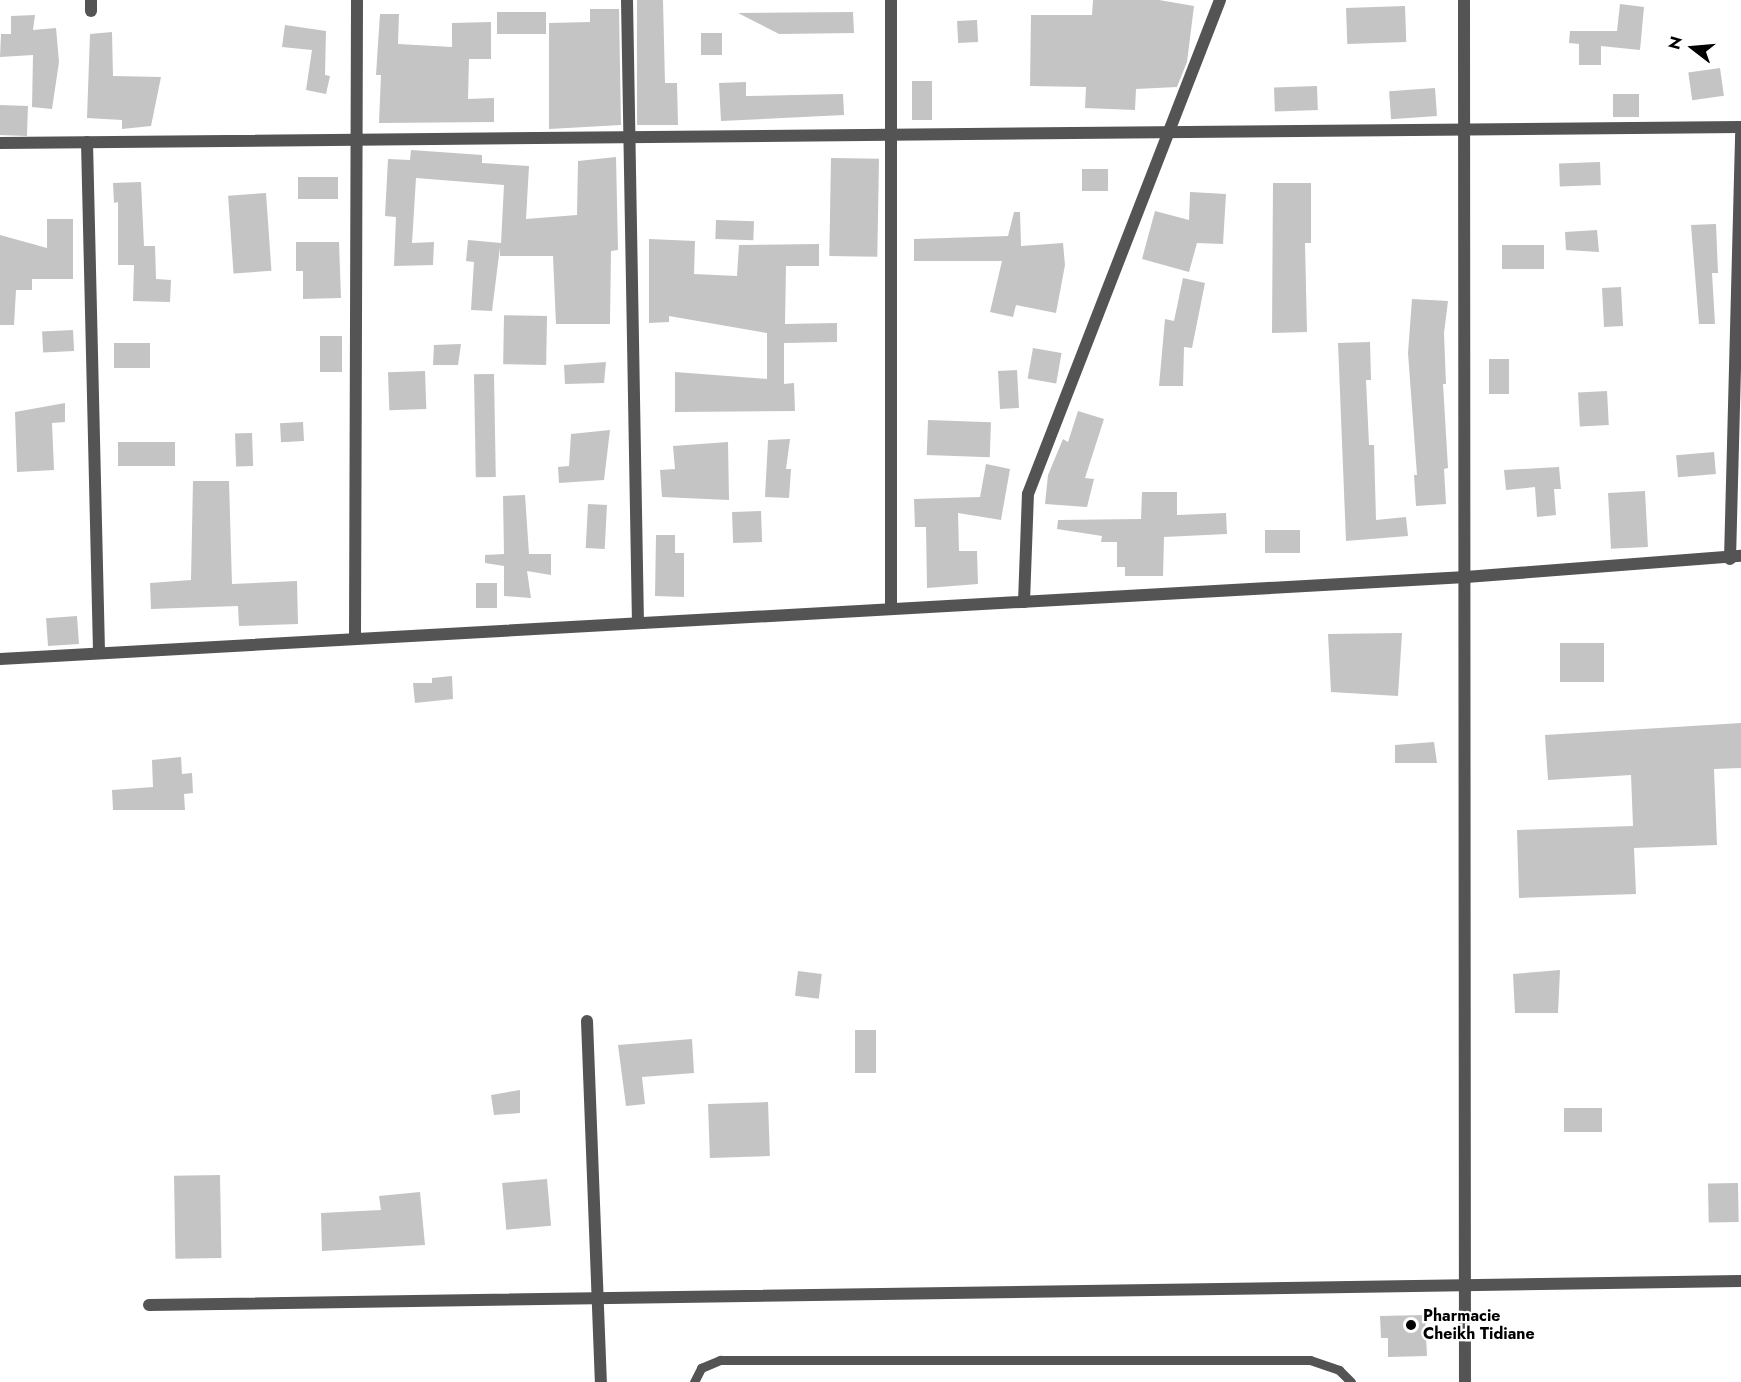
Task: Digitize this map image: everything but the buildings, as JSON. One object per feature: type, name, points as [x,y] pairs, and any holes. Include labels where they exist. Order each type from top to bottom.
[{"type":"street","points":[[355,639],[357,0]]},
{"type":"street","points":[[627,0],[638,623]]},
{"type":"street","points":[[891,0],[891,609]]},
{"type":"street","points":[[1024,602],[1028,494],[1220,0]]},
{"type":"street","points":[[1464,0],[1465,1382]]},
{"type":"street","points":[[0,143],[1741,127]]},
{"type":"street","points":[[0,659],[1466,577],[1736,557],[1741,134]]},
{"type":"street","points":[[87,142],[99,653]]},
{"type":"street","points":[[587,1021],[601,1382]]},
{"type":"street","points":[[149,1305],[1741,1281]]},
{"type":"lane","points":[[694,1382],[700,1368],[720,1360],[1310,1360],[1340,1370],[1351,1382]]},
{"type":"place","name":"Pharmacie Cheikh Tidiane","points":[[1411,1325]]}]
